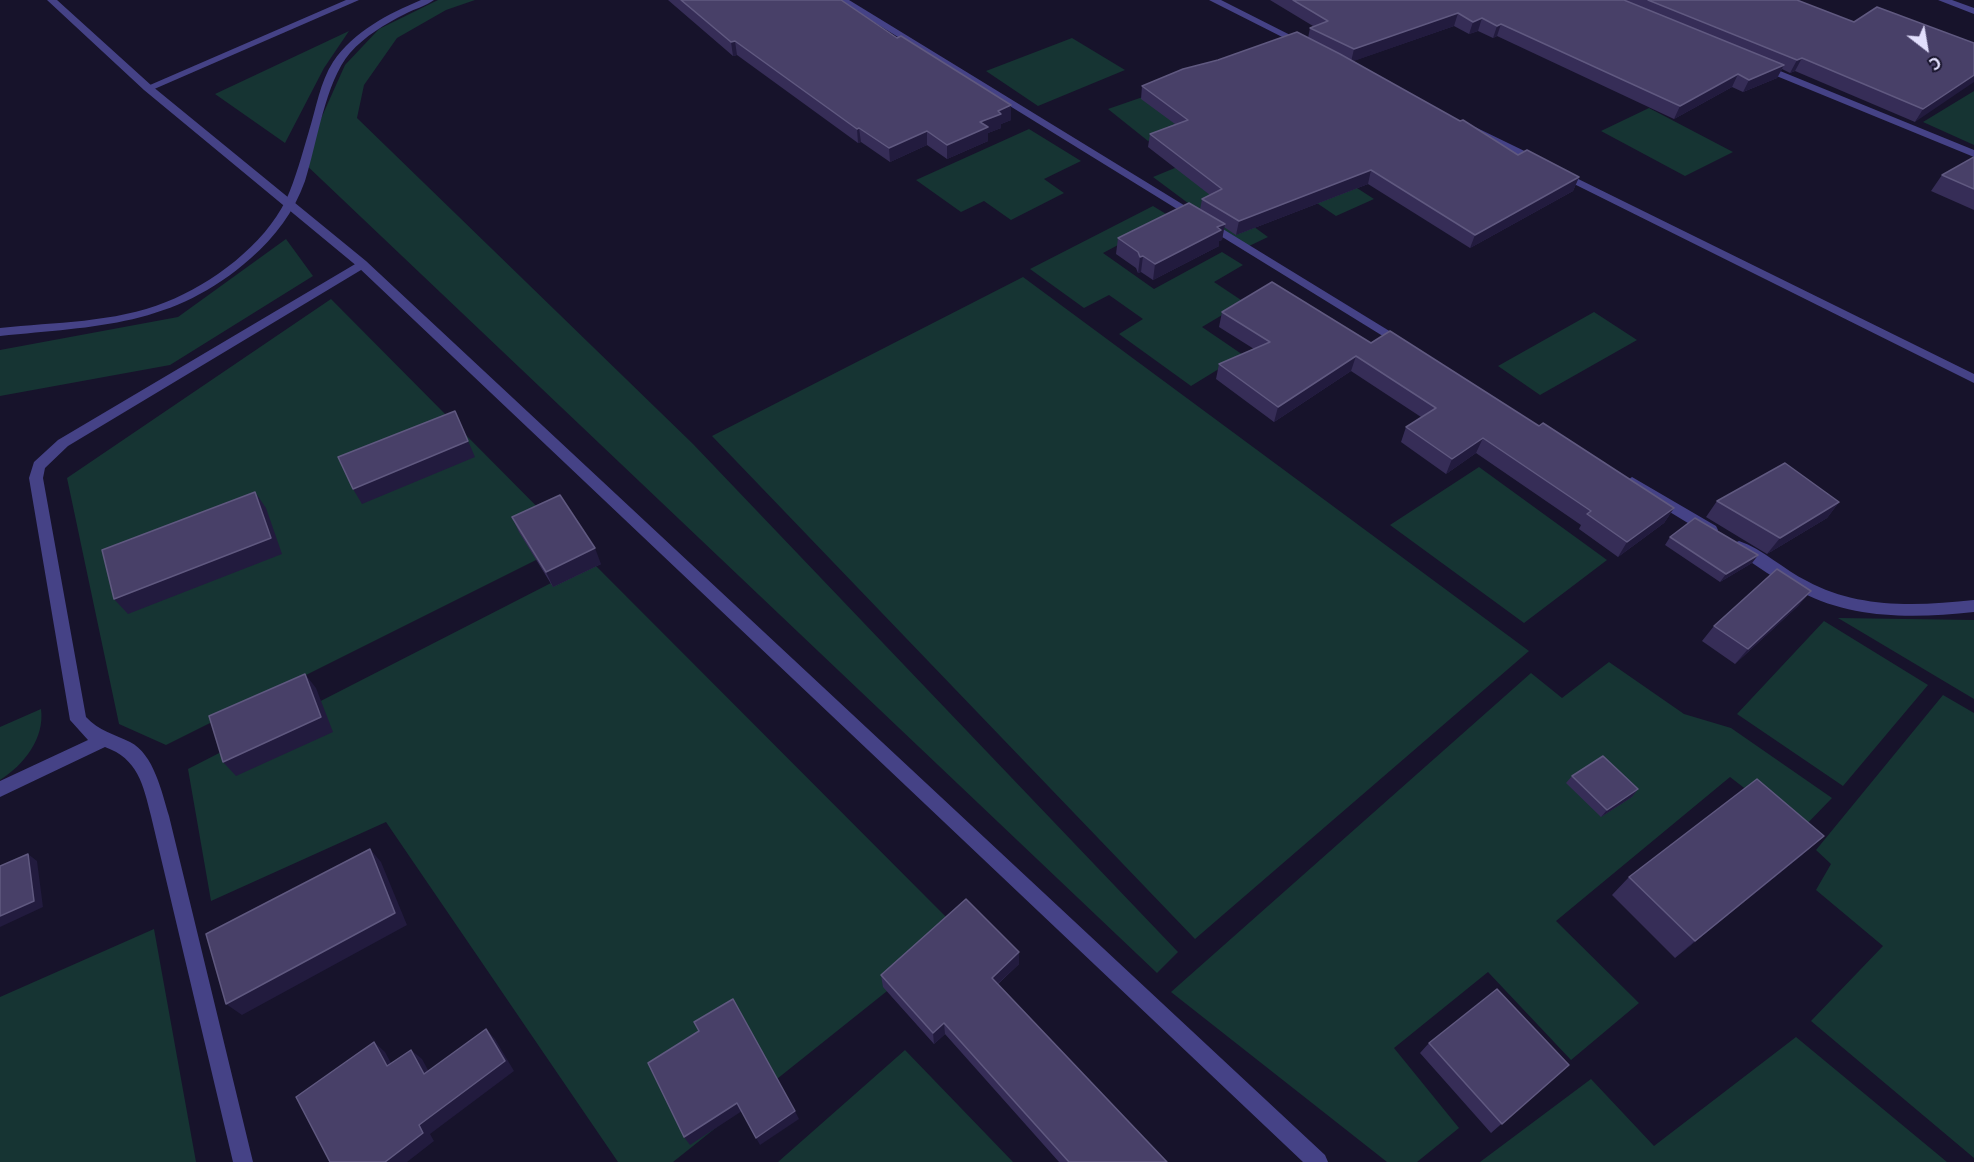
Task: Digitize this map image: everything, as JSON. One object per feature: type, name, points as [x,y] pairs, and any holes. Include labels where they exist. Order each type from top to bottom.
[{"type":"street","points":[[52,0],[147,88],[362,264],[1318,1162]]},
{"type":"street","points":[[147,88],[354,0]]},
{"type":"street","points":[[0,332],[117,318],[153,311],[196,292],[263,242],[290,205],[336,66],[357,40],[369,30],[429,0]]},
{"type":"street","points":[[843,0],[1417,352]]},
{"type":"street","points":[[1214,0],[1310,48]]},
{"type":"street","points":[[1942,0],[1974,11]]},
{"type":"street","points":[[1753,63],[1974,154]]},
{"type":"street","points":[[1460,123],[1974,379]]},
{"type":"street","points":[[243,1162],[210,1014],[158,809],[137,757],[127,748],[89,732],[78,720],[36,478],[39,466],[63,443],[362,264]]},
{"type":"street","points":[[1621,475],[1818,594],[1881,610],[1941,610],[1974,606]]},
{"type":"street","points":[[0,789],[104,740]]},
{"type":"green space","points":[[438,0],[475,0],[446,10],[397,38],[364,85],[357,118],[693,444],[1178,952],[1157,973],[302,161],[345,65],[379,29]]},
{"type":"green space","points":[[349,31],[324,68],[285,143],[215,94]]},
{"type":"green space","points":[[1072,38],[1125,70],[1038,106],[986,71]]},
{"type":"green space","points":[[1163,90],[1204,121],[1148,141],[1108,109]]},
{"type":"green space","points":[[1974,91],[1974,145],[1923,122]]},
{"type":"green space","points":[[1649,108],[1733,152],[1685,176],[1601,131]]},
{"type":"green space","points":[[1029,129],[1081,161],[1044,179],[1064,193],[1011,220],[984,201],[961,212],[916,180]]},
{"type":"green space","points":[[1267,130],[1374,199],[1336,216],[1271,172],[1213,197],[1268,237],[1247,247],[1153,177]]},
{"type":"green space","points":[[1153,206],[1171,217],[1103,253],[1154,289],[1222,252],[1243,265],[1214,282],[1244,302],[1202,327],[1274,376],[1222,367],[1191,386],[1119,334],[1143,319],[1109,295],[1084,308],[1030,269]]},
{"type":"green space","points":[[286,239],[313,276],[170,365],[0,396],[0,350],[178,317]]},
{"type":"green space","points":[[1023,277],[1529,651],[1195,939],[712,436]]},
{"type":"green space","points":[[331,299],[572,542],[166,745],[119,724],[67,478]]},
{"type":"green space","points":[[1594,312],[1637,340],[1540,395],[1498,366]]},
{"type":"green space","points":[[1479,467],[1607,560],[1524,623],[1390,525]]},
{"type":"green space","points":[[592,562],[961,932],[673,1162],[618,1162],[386,822],[211,901],[188,769]]},
{"type":"green space","points":[[1838,618],[1974,620],[1974,699]]},
{"type":"green space","points":[[1824,621],[1928,685],[1843,786],[1737,714]]},
{"type":"green space","points":[[1609,662],[1684,714],[1731,728],[1832,798],[1800,831],[1730,777],[1556,921],[1639,1003],[1571,1060],[1488,972],[1394,1048],[1459,1128],[1417,1162],[1387,1162],[1171,992],[1531,673],[1562,698]]},
{"type":"green space","points":[[1943,695],[1974,713],[1974,1158],[1811,1021],[1883,946],[1816,890],[1831,864],[1816,850]]},
{"type":"green space","points":[[41,709],[40,730],[31,750],[17,767],[0,780],[0,727]]},
{"type":"green space","points":[[154,929],[196,1162],[0,1162],[0,997]]},
{"type":"green space","points":[[1796,1037],[1947,1162],[1480,1162],[1591,1079],[1654,1146]]},
{"type":"green space","points":[[905,1050],[1013,1162],[778,1162]]},
{"type":"building","points":[[681,0],[841,0],[897,38],[901,36],[1011,105],[998,111],[1001,114],[980,122],[988,127],[947,145],[927,131],[889,148],[859,128],[857,129],[735,41],[731,42]]},
{"type":"building","points":[[1293,0],[1624,0],[1784,65],[1749,80],[1738,74],[1680,106],[1501,24],[1497,26],[1482,18],[1473,22],[1458,13],[1354,49],[1310,28],[1328,21]]},
{"type":"building","points":[[1648,0],[1797,0],[1854,22],[1877,7],[1974,43],[1974,75],[1923,109],[1802,58],[1797,60]]},
{"type":"building","points":[[1297,32],[1460,121],[1463,120],[1518,155],[1527,150],[1579,177],[1475,235],[1371,170],[1239,221],[1202,199],[1222,189],[1150,134],[1188,120],[1142,86],[1183,69],[1218,60]]},
{"type":"building","points":[[1974,157],[1974,189],[1942,175]]},
{"type":"building","points":[[1189,203],[1225,224],[1217,227],[1221,230],[1155,264],[1143,256],[1140,257],[1138,252],[1118,238]]},
{"type":"building","points":[[1272,282],[1371,343],[1390,331],[1539,426],[1543,423],[1674,508],[1627,542],[1587,514],[1591,511],[1483,438],[1452,459],[1406,427],[1436,408],[1356,356],[1278,407],[1219,364],[1270,342],[1222,312]]},
{"type":"building","points":[[455,411],[468,441],[353,489],[338,457]]},
{"type":"building","points":[[1785,463],[1839,502],[1780,538],[1717,501]]},
{"type":"building","points":[[255,492],[271,538],[114,599],[102,550]]},
{"type":"building","points":[[560,495],[595,548],[546,572],[512,517]]},
{"type":"building","points":[[1695,518],[1758,555],[1726,574],[1670,537]]},
{"type":"building","points":[[1777,569],[1811,591],[1748,649],[1714,626]]},
{"type":"building","points":[[305,674],[321,717],[223,762],[209,716]]},
{"type":"building","points":[[1603,756],[1638,789],[1607,810],[1572,776]]},
{"type":"building","points":[[1757,779],[1824,836],[1695,941],[1629,877]]},
{"type":"building","points":[[370,849],[395,913],[226,1004],[206,934]]},
{"type":"building","points":[[28,854],[34,901],[0,916],[0,866]]},
{"type":"building","points":[[966,899],[1019,952],[992,978],[1167,1162],[1069,1162],[944,1023],[933,1033],[881,975]]},
{"type":"building","points":[[1497,989],[1569,1065],[1502,1124],[1429,1043]]},
{"type":"building","points":[[733,999],[795,1111],[756,1138],[737,1103],[684,1137],[648,1063],[699,1031],[694,1022]]},
{"type":"building","points":[[486,1029],[505,1061],[419,1125],[423,1133],[385,1162],[330,1162],[296,1097],[374,1042],[387,1066],[411,1050],[424,1074]]}]
